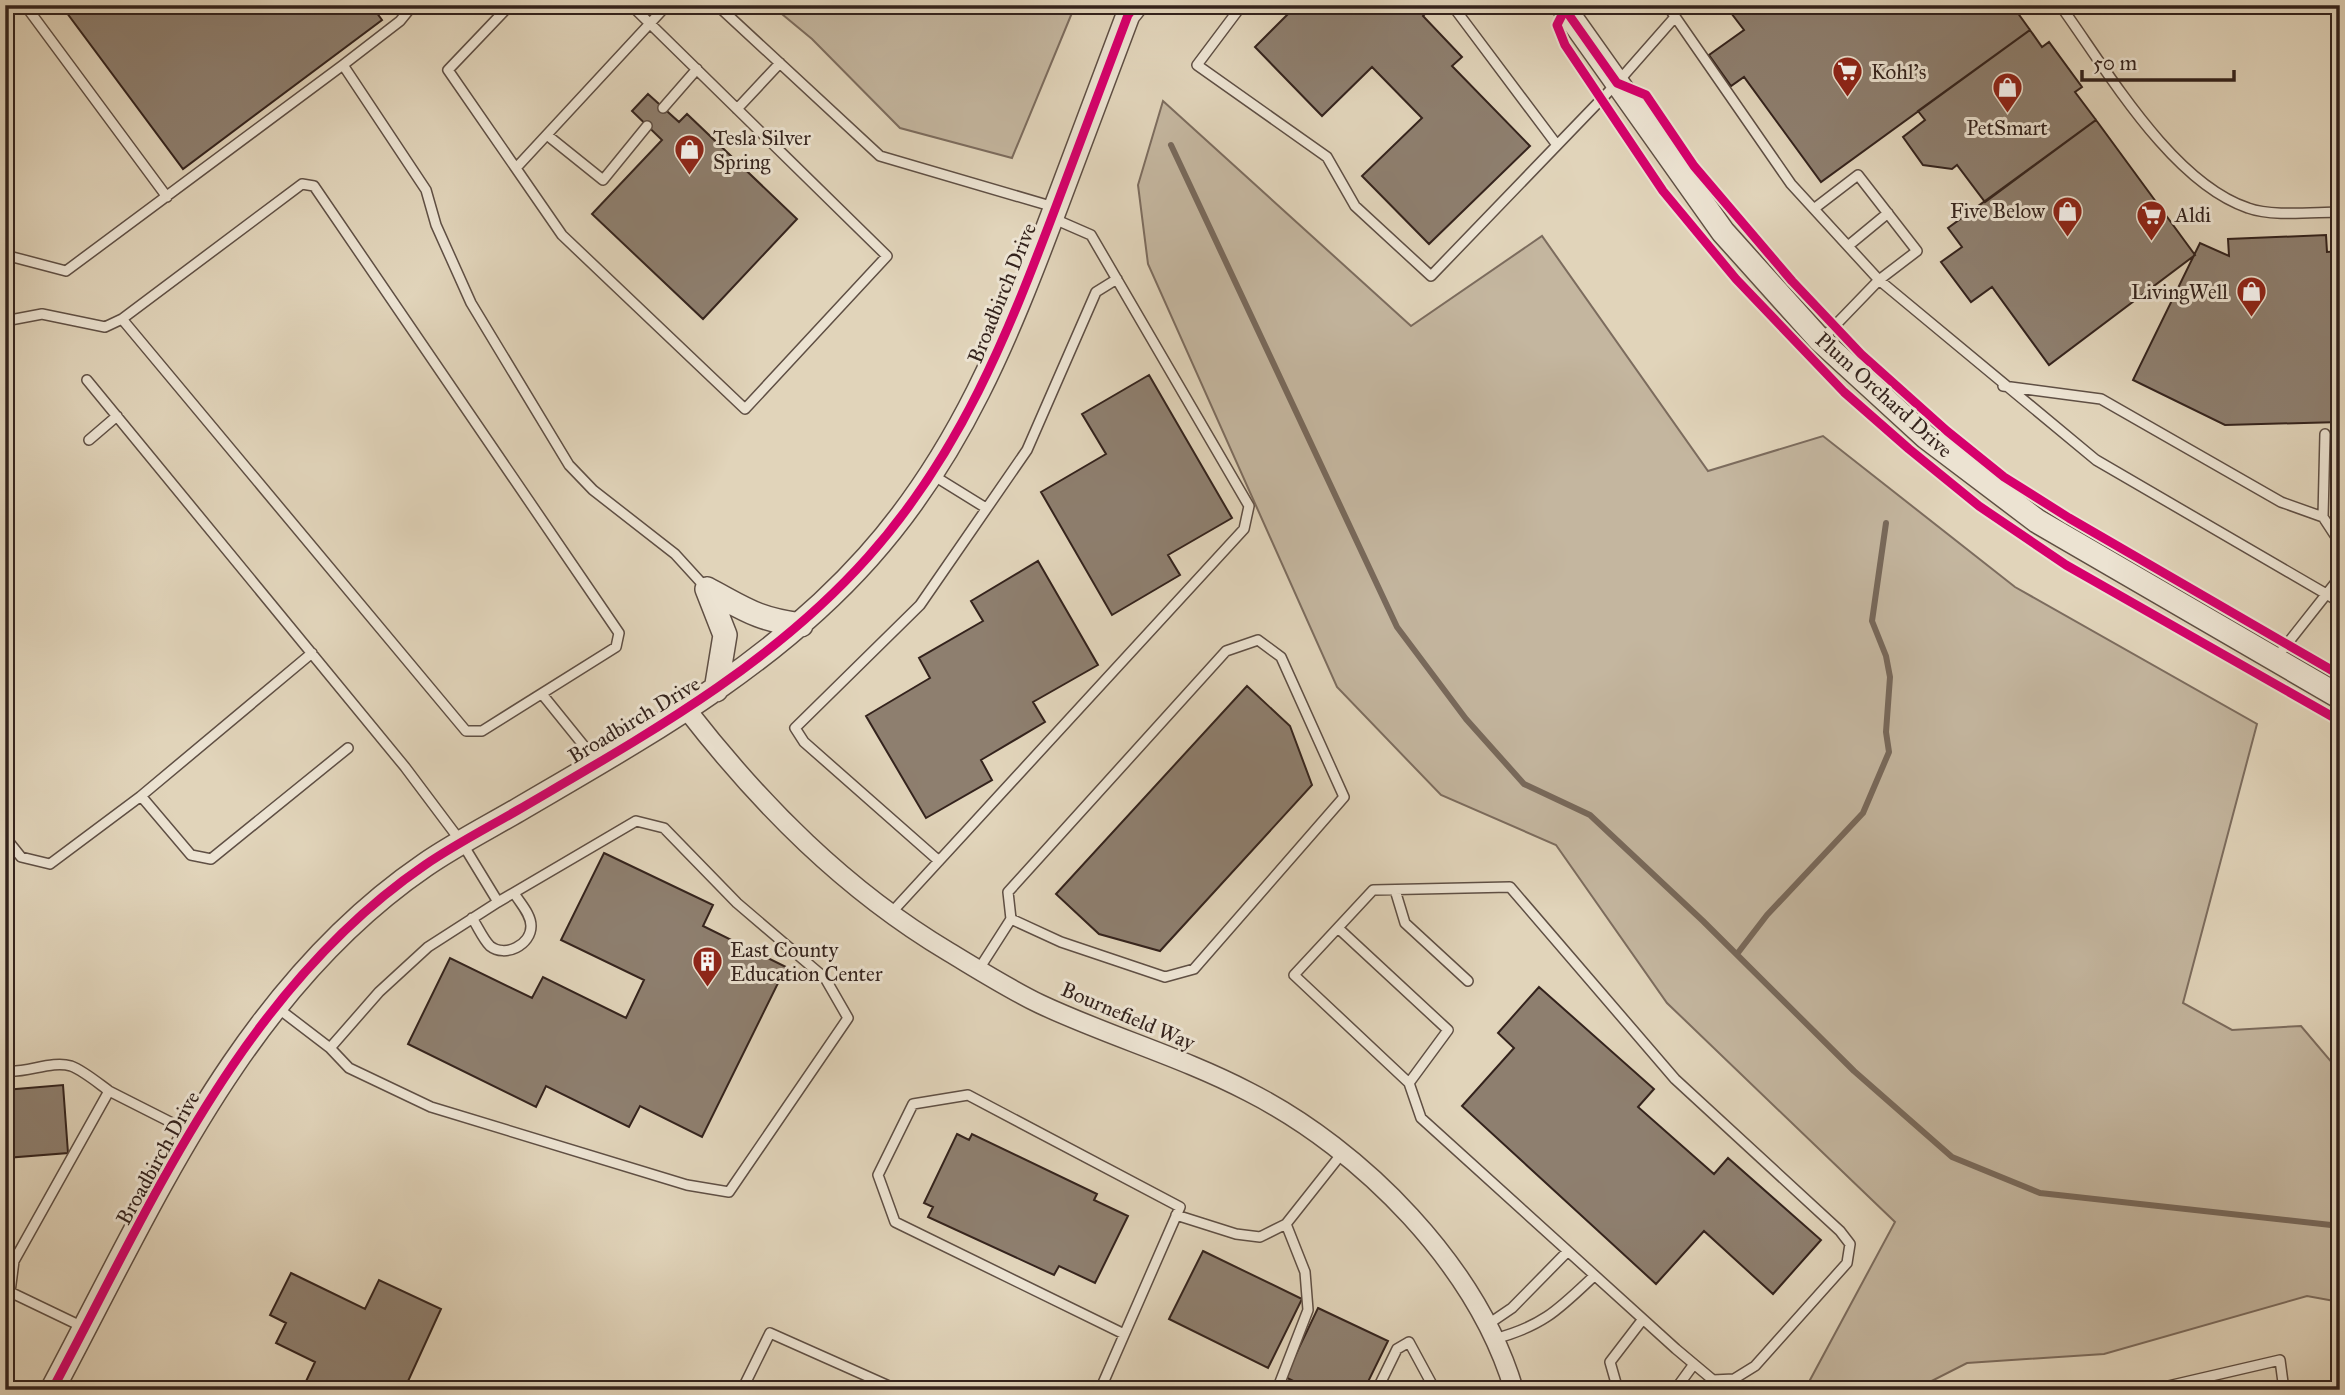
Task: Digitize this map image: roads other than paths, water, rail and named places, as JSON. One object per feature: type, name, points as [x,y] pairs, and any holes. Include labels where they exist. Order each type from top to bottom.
[{"type":"street","name":"Broadbirch Drive","points":[[52,1390],[206,1103],[274,1005],[355,919],[425,865],[687,710],[716,690],[801,625],[870,555],[954,440],[1004,342],[1128,15],[1136,5]]},
{"type":"street","name":"Plum Orchard Drive","points":[[1562,5],[1723,232],[1821,340],[1926,437],[2037,521],[2340,697]]},
{"type":"street","points":[[707,589],[745,612],[772,621],[801,625]]},
{"type":"street","points":[[707,589],[725,635],[716,690]]},
{"type":"street","name":"Bournefield Way","points":[[687,710],[743,781],[789,828],[853,885],[892,912],[979,969],[1039,1003],[1250,1092],[1343,1152],[1386,1190],[1425,1231],[1490,1332],[1514,1390]]},
{"type":"lane","points":[[25,5],[167,197]]},
{"type":"lane","points":[[5,255],[66,271],[343,65],[400,21],[413,5]]},
{"type":"lane","points":[[510,5],[448,70],[562,235],[745,409],[887,256],[631,5]]},
{"type":"lane","points":[[516,168],[667,5]]},
{"type":"lane","points":[[717,5],[880,156],[1054,213],[1091,235],[1249,506],[1244,529],[892,912]]},
{"type":"lane","points":[[1242,5],[1197,65],[1327,157],[1355,206],[1431,276],[1617,83],[1675,17]]},
{"type":"lane","points":[[1452,5],[1557,145]]},
{"type":"lane","points":[[1667,5],[1791,184],[1879,280],[2003,386],[2096,460],[2340,602]]},
{"type":"lane","points":[[2060,5],[2168,153],[2216,192],[2250,209],[2340,212]]},
{"type":"lane","points":[[737,109],[780,63]]},
{"type":"lane","points":[[343,65],[426,190],[436,225],[471,303],[569,465],[593,491],[661,541],[707,589]]},
{"type":"lane","points":[[663,108],[697,69]]},
{"type":"lane","points":[[547,135],[603,180],[647,126]]},
{"type":"lane","points":[[1815,208],[1858,175],[1917,251],[1879,280],[1821,340]]},
{"type":"lane","points":[[5,321],[42,314],[105,327],[122,318],[302,184],[314,187],[619,633],[616,648],[482,731],[466,731],[122,318]]},
{"type":"lane","points":[[1848,246],[1888,213]]},
{"type":"lane","points":[[939,861],[804,742],[795,728],[920,606],[1027,450],[1096,292],[1117,279]]},
{"type":"lane","points":[[88,380],[312,653],[463,843],[498,902]]},
{"type":"lane","points":[[2003,386],[2101,398],[2281,502],[2323,517]]},
{"type":"lane","points":[[89,440],[117,416]]},
{"type":"lane","points":[[2325,434],[2323,517],[2340,542]]},
{"type":"lane","points":[[931,474],[986,508]]},
{"type":"lane","points":[[2275,659],[2324,594],[2340,578]]},
{"type":"lane","points":[[979,969],[1011,919],[1008,892],[1226,651],[1258,640],[1281,657],[1344,797],[1194,969],[1165,977],[1061,942],[1011,919]]},
{"type":"lane","points":[[5,838],[21,856],[50,864],[141,796],[312,653]]},
{"type":"lane","points":[[542,694],[598,763]]},
{"type":"lane","points":[[141,796],[191,855],[211,859],[348,748]]},
{"type":"lane","points":[[274,1005],[330,1048],[349,1068],[430,1107],[687,1185],[729,1192],[848,1018],[825,978],[737,903],[664,828],[636,821],[498,902],[428,947],[379,992],[330,1048]]},
{"type":"lane","points":[[1510,887],[1675,1079],[1840,1231],[1850,1244],[1847,1263],[1755,1366],[1734,1379],[1713,1380],[1694,1364],[1421,1118],[1409,1083],[1294,975],[1373,890],[1395,890],[1510,887]]},
{"type":"lane","points":[[1395,890],[1405,923],[1468,981]]},
{"type":"lane","points":[[472,918],[491,946],[505,951],[521,945],[530,933],[530,917],[514,893]]},
{"type":"lane","points":[[2340,895],[2340,901]]},
{"type":"lane","points":[[1338,928],[1448,1030],[1409,1083]]},
{"type":"lane","points":[[5,1071],[20,1073],[37,1068],[71,1066],[109,1091],[190,1132]]},
{"type":"lane","points":[[85,1329],[7,1294],[14,1261],[109,1091]]},
{"type":"lane","points":[[1100,1390],[1180,1207],[968,1095],[913,1104],[878,1175],[895,1222],[1124,1334]]},
{"type":"lane","points":[[1177,1215],[1236,1234],[1260,1237],[1286,1224],[1343,1152]]},
{"type":"lane","points":[[1277,1390],[1308,1310],[1304,1272],[1286,1224]]},
{"type":"lane","points":[[1490,1332],[1567,1252]]},
{"type":"lane","points":[[1490,1332],[1523,1331],[1550,1317],[1594,1276]]},
{"type":"lane","points":[[1618,1390],[1610,1362],[1643,1319]]},
{"type":"lane","points":[[742,1390],[770,1333],[898,1390]]},
{"type":"lane","points":[[1377,1390],[1397,1349],[1409,1342],[1435,1390]]},
{"type":"lane","points":[[2151,1390],[2280,1360],[2284,1390]]},
{"type":"lane","points":[[1675,1390],[1694,1364]]},
{"type":"waterway","points":[[1171,145],[1397,627],[1466,719],[1524,784],[1590,815],[1703,921],[1854,1071],[1952,1157],[2040,1193],[2340,1226]]},
{"type":"waterway","points":[[1737,954],[1767,915],[1863,813],[1889,752],[1886,732],[1890,677],[1886,656],[1872,621],[1886,523]]},
{"type":"place","name":"Kohl's","points":[[1848,99]]},
{"type":"place","name":"PetSmart","points":[[2007,115]]},
{"type":"place","name":"Tesla Silver Spring","points":[[690,177]]},
{"type":"place","name":"Five Below","points":[[2068,238]]},
{"type":"place","name":"Aldi","points":[[2152,242]]},
{"type":"place","name":"LivingWell","points":[[2251,319]]},
{"type":"place","name":"East County Education Center","points":[[707,989]]}]
